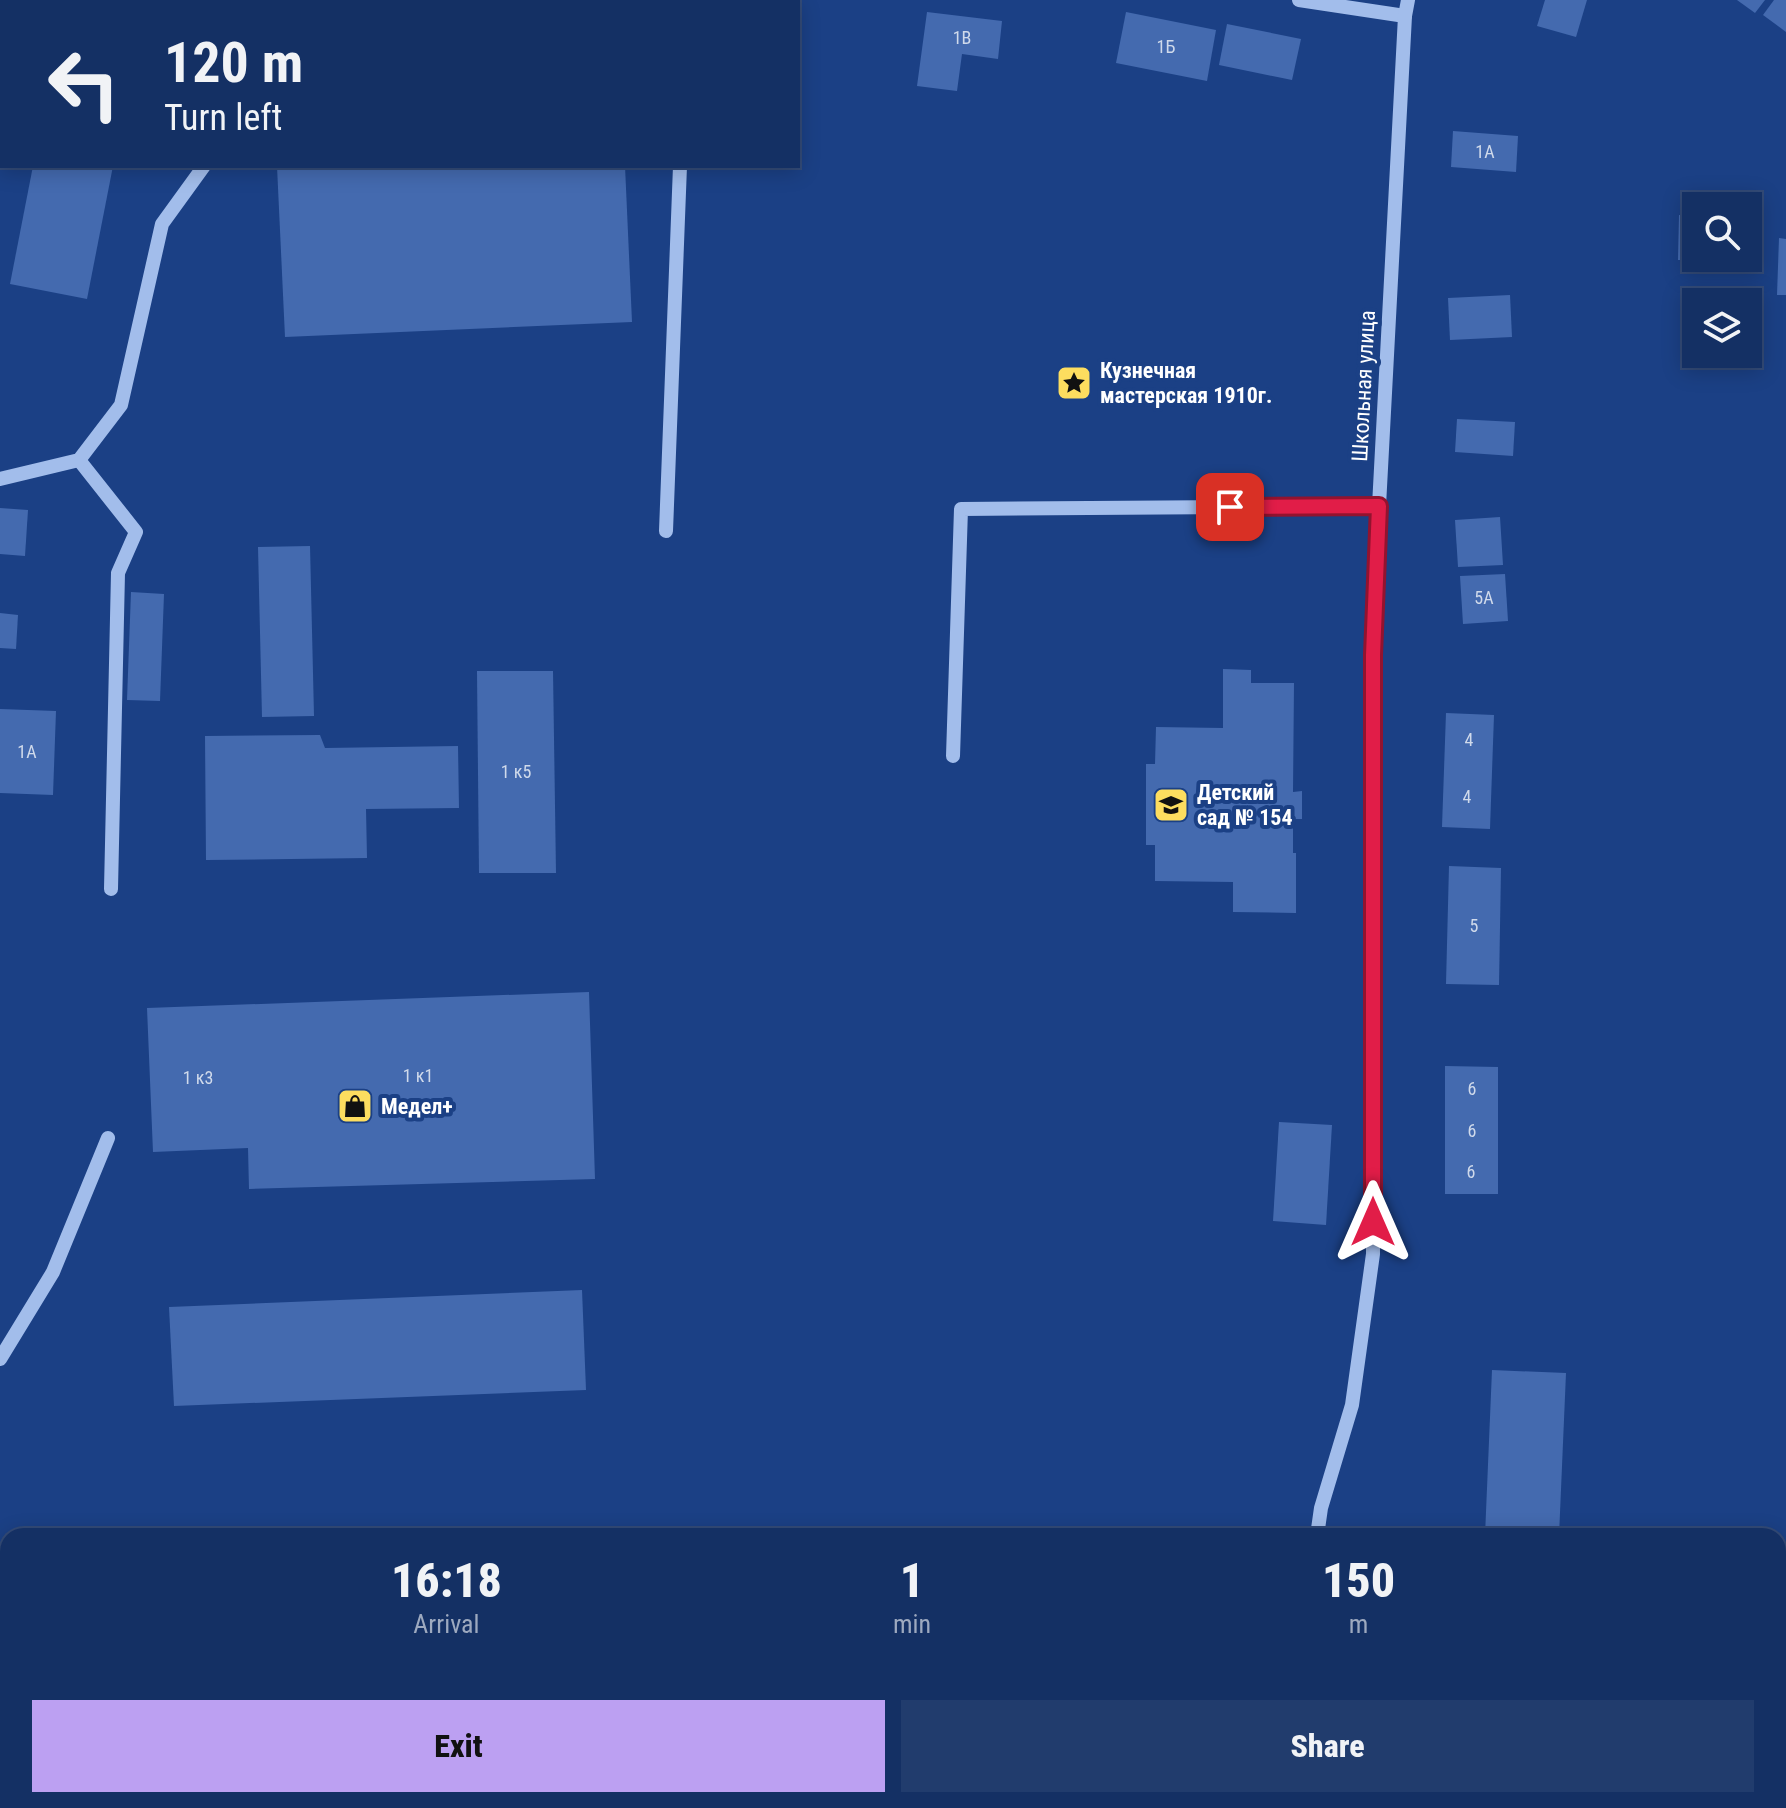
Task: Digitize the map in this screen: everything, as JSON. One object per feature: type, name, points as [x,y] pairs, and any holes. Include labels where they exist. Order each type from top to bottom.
[{"type":"street","points":[[1299,0],[1405,16]]},
{"type":"street","name":"Школьная улица","points":[[1318,1528],[1321,1508],[1352,1405],[1373,1254],[1373,655],[1408,0]]},
{"type":"street","points":[[0,479],[79,460],[121,405],[162,224],[203,168]]},
{"type":"street","points":[[666,531],[680,168]]},
{"type":"street","points":[[79,460],[136,532],[118,573],[111,889]]},
{"type":"street","points":[[953,756],[961,509],[1379,506]]},
{"type":"street","points":[[0,1359],[53,1272],[108,1138]]},
{"type":"building","points":[[1545,0],[1587,0],[1576,37],[1537,26]]},
{"type":"building","points":[[1737,0],[1765,0],[1755,13]]},
{"type":"building","points":[[1774,0],[1786,0],[1786,32],[1763,15]]},
{"type":"building","points":[[927,12],[1002,21],[998,59],[962,54],[957,91],[917,86]]},
{"type":"building","points":[[1126,12],[1216,30],[1207,81],[1116,63]]},
{"type":"building","points":[[1227,24],[1301,39],[1292,80],[1219,65]]},
{"type":"building","points":[[1453,131],[1518,136],[1516,172],[1451,167]]},
{"type":"building","points":[[33,168],[113,168],[87,299],[10,284]]},
{"type":"building","points":[[277,168],[625,168],[632,322],[285,337]]},
{"type":"building","points":[[1679,215],[1682,215],[1682,260],[1678,260]]},
{"type":"building","points":[[1779,238],[1786,239],[1786,295],[1777,295]]},
{"type":"building","points":[[1510,295],[1512,337],[1450,340],[1448,298]]},
{"type":"building","points":[[1457,419],[1515,422],[1513,456],[1455,452]]},
{"type":"building","points":[[0,508],[28,510],[25,556],[0,554]]},
{"type":"building","points":[[1500,517],[1503,565],[1458,567],[1455,520]]},
{"type":"building","points":[[310,546],[314,716],[262,717],[258,547]]},
{"type":"building","points":[[1505,574],[1508,621],[1463,624],[1460,576]]},
{"type":"building","points":[[131,592],[164,594],[160,701],[127,700]]},
{"type":"building","points":[[0,613],[18,615],[16,649],[0,648]]},
{"type":"building","points":[[1223,669],[1251,670],[1251,683],[1294,683],[1293,792],[1302,791],[1302,819],[1293,819],[1296,913],[1233,912],[1233,882],[1155,881],[1155,845],[1146,845],[1146,764],[1155,764],[1156,727],[1223,728]]},
{"type":"building","points":[[477,671],[553,671],[556,873],[479,873]]},
{"type":"building","points":[[0,709],[56,711],[53,795],[0,793]]},
{"type":"building","points":[[1446,713],[1494,715],[1490,829],[1442,827]]},
{"type":"building","points":[[320,735],[325,748],[458,746],[459,808],[366,809],[367,858],[206,860],[205,736]]},
{"type":"building","points":[[1449,866],[1501,868],[1499,985],[1446,984]]},
{"type":"building","points":[[589,992],[595,1179],[249,1189],[248,1148],[153,1152],[147,1008]]},
{"type":"building","points":[[1445,1066],[1498,1067],[1498,1194],[1445,1194]]},
{"type":"building","points":[[1279,1122],[1332,1125],[1326,1225],[1273,1221]]},
{"type":"building","points":[[582,1290],[586,1390],[174,1406],[169,1307]]},
{"type":"building","points":[[1492,1370],[1566,1373],[1559,1528],[1485,1528]]},
{"type":"place","name":"Кузнечная мастерская 1910г.","points":[[1074,383]]},
{"type":"place","name":"Детский сад № 154","points":[[1171,805]]},
{"type":"place","name":"Медел+","points":[[355,1106]]},
{"type":"route","points":[[1230,507],[1379,506],[1373,655],[1373,1222]]}]
